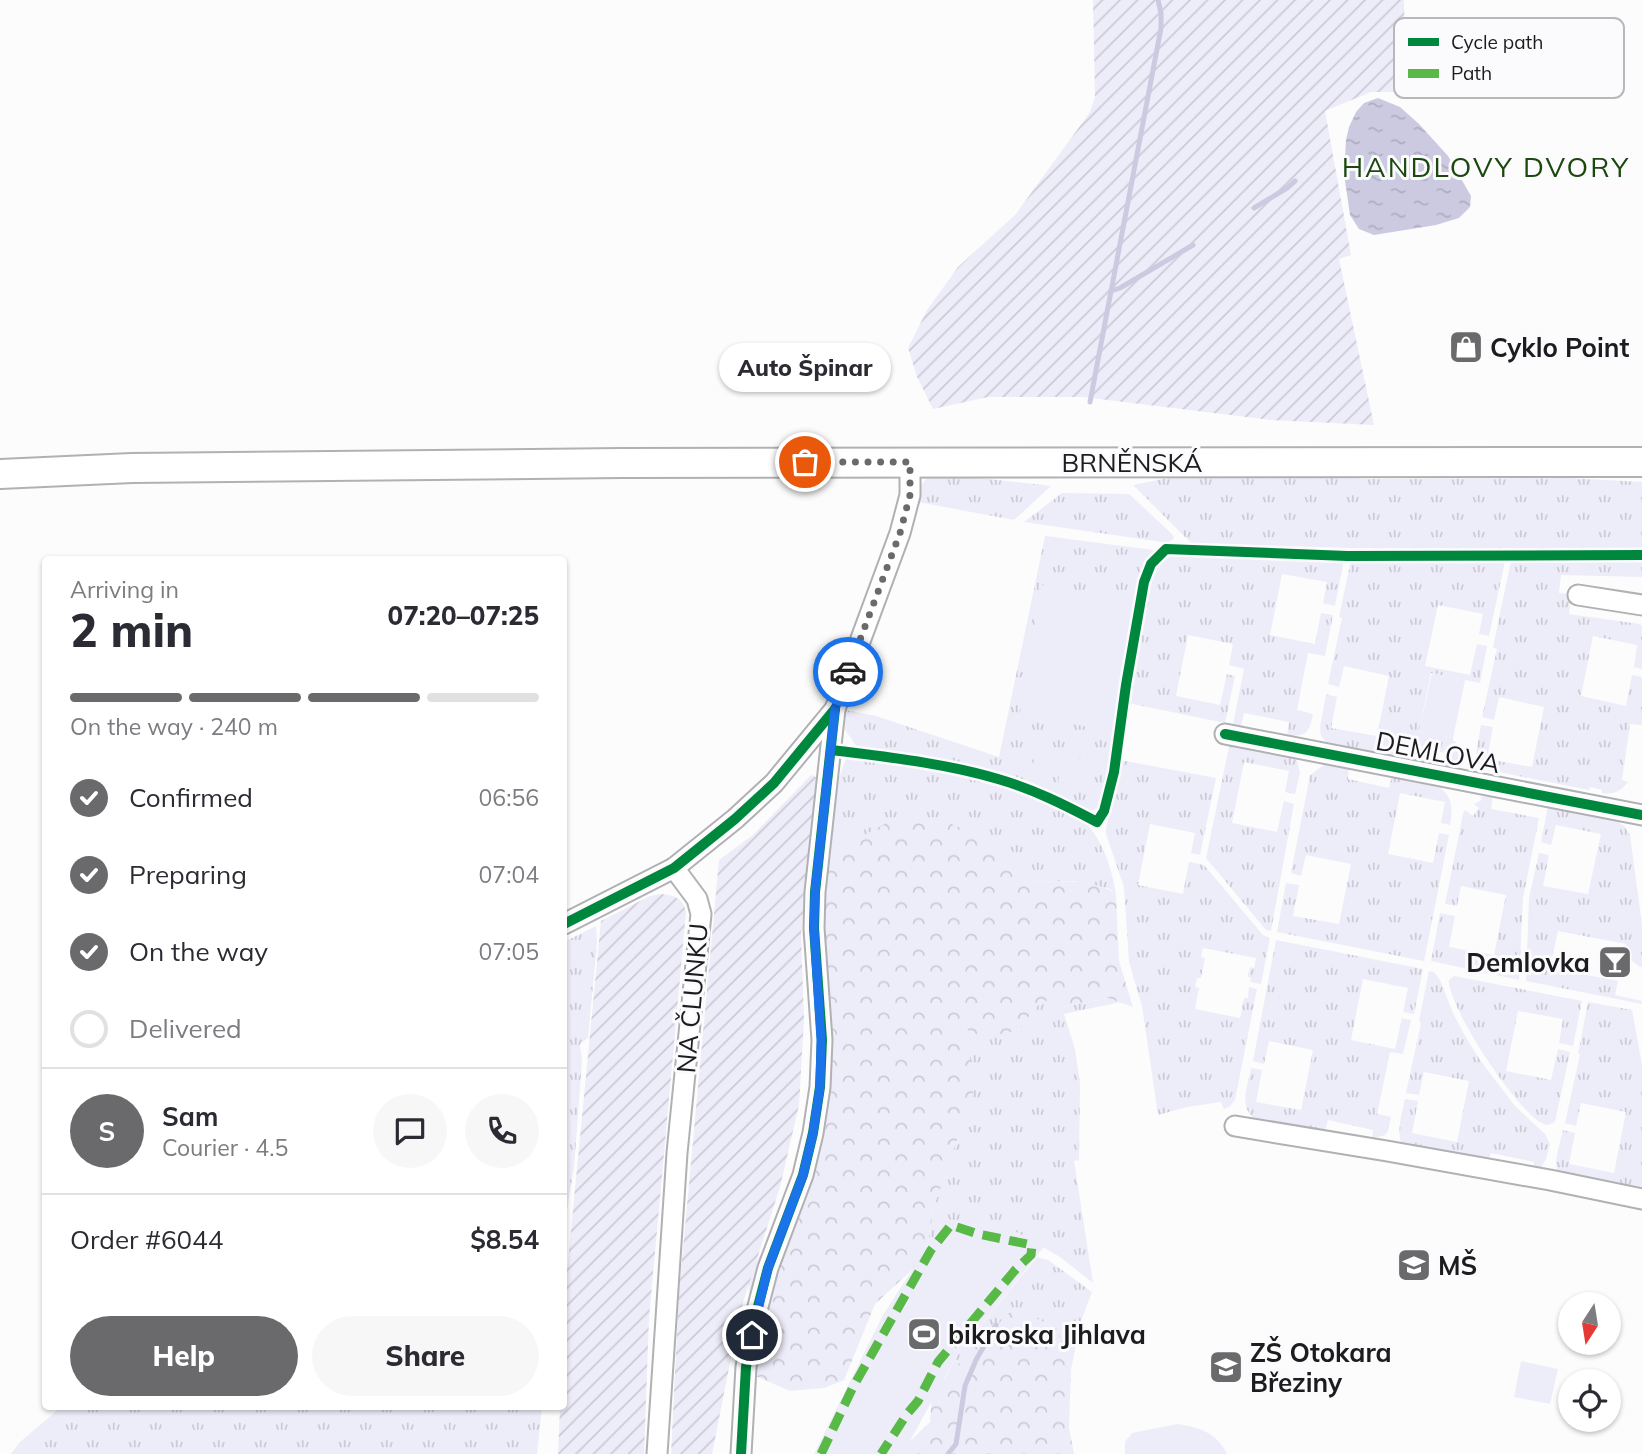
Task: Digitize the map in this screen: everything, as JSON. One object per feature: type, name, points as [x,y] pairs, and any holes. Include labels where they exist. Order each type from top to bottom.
[{"type":"main road","name":"BRNĚNSKÁ","points":[[0,474],[132,468],[622,463],[1642,462]]},
{"type":"street","points":[[741,1454],[746,1367],[755,1318],[768,1268],[803,1175],[820,1087],[821,1040],[814,928],[835,709],[900,533],[910,495],[910,462]]},
{"type":"street","points":[[1578,595],[1642,605]]},
{"type":"street","points":[[567,922],[674,868],[736,820],[774,783],[835,709]]},
{"type":"street","name":"DEMLOVA","points":[[1225,734],[1642,815]]},
{"type":"street","name":"NA ČLUNKU","points":[[657,1454],[677,1153],[701,914],[696,899],[674,868]]},
{"type":"street","points":[[1235,1126],[1387,1150],[1642,1199]]},
{"type":"green space","points":[[1093,0],[1404,0],[1404,18],[1394,18],[1394,92],[1371,92],[1325,111],[1351,255],[1339,259],[1374,425],[1271,420],[1083,397],[988,397],[933,409],[917,377],[908,348],[927,310],[958,267],[1015,215],[1090,112],[1095,97]]},
{"type":"green space","points":[[1317,474],[1365,479],[1568,478],[1642,482],[1642,549],[1352,548],[1191,543],[1133,485],[1178,476]]},
{"type":"green space","points":[[970,477],[1051,486],[1014,520],[918,502],[914,496],[926,479]]},
{"type":"green space","points":[[1062,493],[1129,494],[1174,538],[1169,543],[1024,522]]},
{"type":"green space","points":[[1045,536],[1154,550],[1145,564],[1139,584],[1104,796],[1098,808],[1090,811],[1081,809],[1029,785],[976,769],[858,748],[845,730],[846,710],[876,716],[999,757]]},
{"type":"green space","points":[[1173,553],[1344,560],[1335,606],[1323,603],[1327,582],[1282,574],[1270,635],[1315,644],[1321,613],[1333,615],[1325,656],[1308,653],[1297,710],[1313,714],[1306,732],[1287,736],[1289,722],[1244,713],[1241,726],[1233,724],[1244,669],[1229,665],[1233,644],[1188,635],[1176,696],[1220,705],[1227,674],[1235,676],[1225,723],[1128,703],[1150,576],[1158,561]]},
{"type":"green space","points":[[1351,560],[1505,561],[1489,636],[1479,634],[1483,614],[1438,605],[1425,666],[1470,675],[1477,644],[1487,646],[1480,683],[1431,673],[1419,731],[1453,738],[1466,752],[1457,762],[1444,763],[1446,753],[1398,744],[1395,757],[1326,742],[1321,736],[1326,694],[1337,697],[1331,728],[1377,736],[1389,676],[1344,666],[1339,687],[1328,684]]},
{"type":"green space","points":[[1642,560],[1642,577],[1561,575],[1559,593],[1571,594],[1569,614],[1642,626],[1642,669],[1634,667],[1637,645],[1593,636],[1581,696],[1626,706],[1632,675],[1642,677],[1642,725],[1630,724],[1622,780],[1628,782],[1617,792],[1602,793],[1602,790],[1590,787],[1589,790],[1489,770],[1481,762],[1481,755],[1476,754],[1481,725],[1493,727],[1487,759],[1532,767],[1544,707],[1499,697],[1494,720],[1482,717],[1497,649],[1493,647],[1511,561]]},
{"type":"green space","points":[[1041,585],[1135,600],[1112,732],[1020,713]]},
{"type":"green space","points":[[1432,673],[1465,680],[1453,738],[1419,731]]},
{"type":"green space","points":[[1230,742],[1288,753],[1297,761],[1300,773],[1295,794],[1285,792],[1289,771],[1244,762],[1232,823],[1277,832],[1284,801],[1294,804],[1271,931],[1266,930],[1206,858]]},
{"type":"green space","points":[[1037,745],[1063,751],[1070,748],[1074,753],[1079,753],[1078,758],[1102,761],[1099,773],[1077,770],[1075,778],[1070,778],[1069,783],[1058,782],[1059,777],[1054,772],[1032,769]]},
{"type":"green space","points":[[857,758],[933,770],[1007,787],[1070,813],[1087,825],[1096,836],[1110,869],[1116,895],[1110,889],[1073,881],[1023,882],[820,859],[828,807],[846,759]]},
{"type":"green space","points":[[1120,760],[1216,778],[1200,855],[1191,853],[1195,833],[1150,824],[1138,885],[1183,894],[1189,862],[1204,865],[1263,935],[1270,938],[1261,984],[1250,982],[1251,978],[1248,977],[1256,958],[1203,948],[1201,957],[1205,958],[1201,978],[1197,978],[1195,987],[1199,988],[1195,1009],[1240,1018],[1244,998],[1248,998],[1249,987],[1257,989],[1235,1100],[1224,1109],[1221,1102],[1158,1115],[1142,1006],[1129,962],[1124,887],[1106,834]]},
{"type":"green space","points":[[1328,762],[1349,766],[1348,779],[1389,788],[1392,775],[1416,779],[1437,786],[1450,799],[1450,825],[1441,823],[1445,802],[1400,793],[1388,854],[1433,863],[1439,833],[1449,835],[1424,961],[1277,932],[1286,883],[1299,885],[1293,916],[1339,924],[1351,864],[1306,855],[1301,876],[1291,873],[1310,775]]},
{"type":"green space","points":[[811,775],[821,779],[808,861],[801,934],[804,1019],[799,1105],[780,1187],[740,1312],[712,1454],[671,1454],[679,1292],[719,860],[753,835]]},
{"type":"green space","points":[[1493,795],[1491,809],[1539,818],[1523,898],[1519,980],[1431,961],[1440,913],[1455,916],[1449,947],[1494,955],[1506,895],[1461,886],[1457,906],[1445,904],[1463,814],[1465,810],[1473,816],[1479,808],[1474,804],[1482,800],[1480,797]]},
{"type":"green space","points":[[1548,806],[1614,819],[1624,826],[1630,835],[1642,925],[1642,967],[1625,955],[1626,944],[1558,931],[1550,968],[1618,981],[1615,995],[1642,1001],[1642,1004],[1526,981],[1529,898],[1539,853],[1549,855],[1543,886],[1588,894],[1601,834],[1556,825],[1551,845],[1541,842]]},
{"type":"green space","points":[[892,820],[947,822],[1014,852],[1023,882],[1085,883],[1108,889],[1116,895],[1119,961],[1133,1007],[1108,998],[1067,1006],[1042,1000],[1018,1030],[984,1038],[960,1026],[977,1081],[934,1207],[925,1258],[875,1304],[844,1380],[824,1388],[790,1391],[751,1374],[747,1364],[749,1273],[786,1215],[813,1156],[813,1028],[802,933],[805,899],[820,859]]},
{"type":"green space","points":[[660,894],[677,898],[683,903],[686,912],[649,1318],[644,1454],[558,1454],[560,1410],[567,1410],[567,1271],[601,921],[650,896]]},
{"type":"green space","points":[[596,926],[597,943],[588,1038],[580,1044],[582,1061],[574,1167],[567,1211],[567,940]]},
{"type":"green space","points":[[1276,940],[1423,969],[1414,1014],[1403,1012],[1408,988],[1363,979],[1351,1040],[1395,1049],[1402,1018],[1411,1020],[1403,1054],[1390,1052],[1377,1114],[1391,1117],[1385,1135],[1372,1139],[1373,1130],[1328,1120],[1324,1134],[1255,1119],[1250,1114],[1245,1102],[1251,1068],[1262,1070],[1256,1102],[1301,1110],[1313,1050],[1269,1041],[1264,1064],[1253,1061]]},
{"type":"green space","points":[[1429,971],[1434,972],[1440,980],[1453,1013],[1480,1060],[1515,1106],[1545,1134],[1550,1144],[1546,1159],[1539,1171],[1532,1175],[1534,1162],[1491,1153],[1487,1167],[1402,1145],[1400,1128],[1405,1099],[1418,1101],[1412,1133],[1457,1142],[1469,1081],[1424,1072],[1419,1095],[1406,1093]]},
{"type":"green space","points":[[1454,976],[1582,1001],[1573,1046],[1559,1043],[1563,1019],[1518,1011],[1506,1071],[1551,1080],[1558,1049],[1570,1052],[1555,1122],[1546,1125],[1533,1116],[1518,1101],[1486,1058],[1451,993],[1449,980]]},
{"type":"green space","points":[[1108,998],[1121,1002],[1064,1014],[1075,1049],[1080,1084],[1079,1160],[1074,1161],[1093,1283],[1060,1257],[1016,1232],[945,1219],[927,1247],[959,1025],[1018,1030],[1042,1000],[1067,1006]]},
{"type":"green space","points":[[1588,1002],[1632,1010],[1642,1065],[1642,1197],[1559,1176],[1557,1171],[1557,1153],[1563,1130],[1575,1133],[1569,1164],[1614,1173],[1626,1112],[1581,1103],[1576,1126],[1565,1123]]},
{"type":"green space","name":"bikroska Jihlava","points":[[945,1219],[1016,1232],[1044,1247],[958,1353],[903,1454],[814,1454],[883,1315]]},
{"type":"green space","points":[[1037,1257],[1048,1260],[1092,1292],[1080,1324],[1071,1370],[1056,1328],[1015,1309],[944,1380],[958,1353]]},
{"type":"green space","points":[[1014,1308],[1056,1328],[1071,1370],[1069,1428],[1074,1454],[897,1454],[930,1422],[932,1393]]},
{"type":"green space","points":[[1521,1361],[1558,1369],[1550,1404],[1514,1397]]},
{"type":"green space","points":[[58,1410],[542,1410],[537,1454],[11,1454],[19,1443]]},
{"type":"green space","points":[[1177,1424],[1193,1427],[1213,1436],[1227,1454],[1125,1454],[1125,1442],[1132,1433]]},
{"type":"water","points":[[1378,98],[1400,107],[1448,156],[1471,196],[1470,207],[1459,218],[1436,225],[1374,235],[1359,229],[1350,215],[1344,174],[1346,140],[1356,112],[1364,103]]},
{"type":"waterway","points":[[1090,402],[1161,28],[1158,0]]},
{"type":"waterway","points":[[1254,208],[1295,181]]},
{"type":"waterway","points":[[1111,291],[1193,245]]},
{"type":"waterway","points":[[948,1454],[956,1444],[965,1386],[996,1325]]},
{"type":"marked path","points":[[821,1454],[853,1387],[931,1250],[951,1225],[978,1234],[1032,1245],[1031,1255],[1016,1269],[938,1362],[918,1401],[881,1454]]},
{"type":"cycle path","points":[[832,750],[978,773],[1036,793],[1097,822],[1104,811],[1114,772],[1144,582],[1151,564],[1166,549],[1347,556],[1642,555]]},
{"type":"cycle path","points":[[567,922],[674,868],[735,819],[774,783],[835,709]]},
{"type":"cycle path","points":[[741,1454],[746,1367],[755,1318],[768,1268],[803,1175],[820,1087],[822,1040],[814,928],[815,892],[835,709]]},
{"type":"cycle path","points":[[1225,734],[1642,815]]},
{"type":"way so far","points":[[805,462],[910,462],[910,495],[900,533],[848,672]]},
{"type":"place","name":"Cyklo Point","points":[[1466,347]]},
{"type":"place","name":"Auto Špinar","points":[[805,462]]},
{"type":"place","name":"Demlovka","points":[[1615,962]]},
{"type":"place","name":"MŠ","points":[[1414,1265]]},
{"type":"place","name":"bikroska Jihlava","points":[[924,1334]]},
{"type":"place","name":"ZŠ Otokara Březiny","points":[[1226,1367]]},
{"type":"district","name":"HANDLOVY DVORY","points":[[1486,166]]},
{"type":"route","points":[[752,1335],[768,1268],[803,1175],[820,1087],[821,1040],[814,928],[815,892],[835,709],[848,672]]}]
